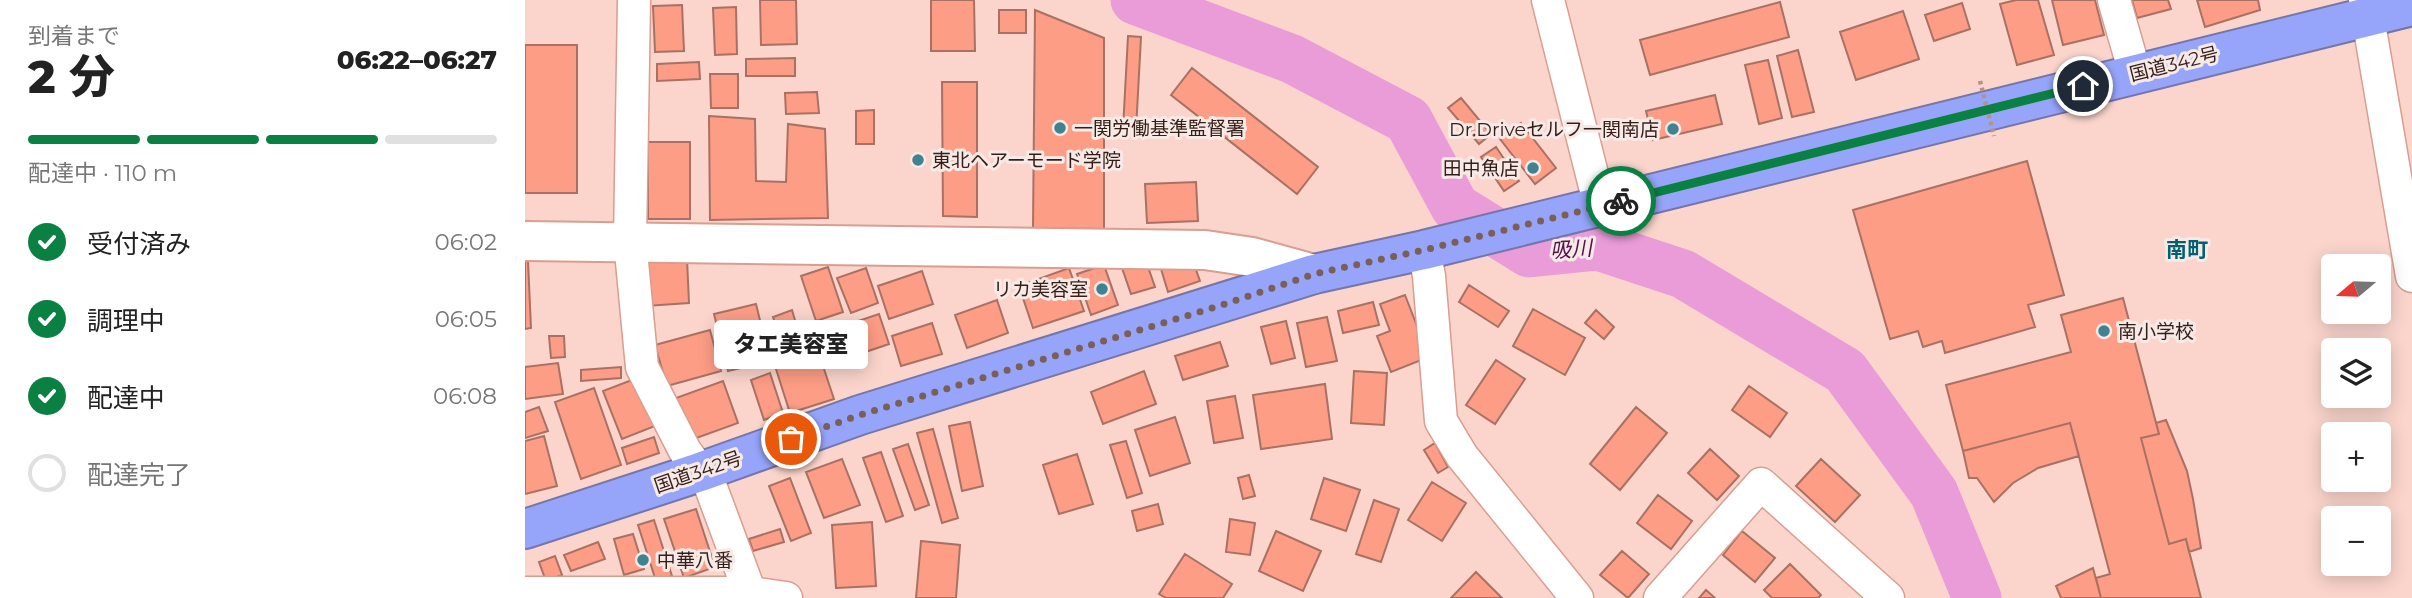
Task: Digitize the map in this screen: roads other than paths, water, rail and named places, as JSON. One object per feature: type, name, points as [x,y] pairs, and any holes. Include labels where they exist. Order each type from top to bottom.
[{"type":"highway","name":"国道342号","points":[[525,529],[860,415],[1219,306],[1314,274],[1528,225],[2135,73],[2368,8],[2412,6]]},
{"type":"street","points":[[634,0],[631,241],[642,367],[685,451],[712,491],[750,593]]},
{"type":"street","points":[[1548,0],[1600,206]]},
{"type":"street","points":[[2114,0],[2135,73]]},
{"type":"street","points":[[2368,8],[2409,238],[2412,276]]},
{"type":"street","points":[[525,242],[631,241],[1205,250],[1252,257],[1314,274]]},
{"type":"street","points":[[1440,246],[1429,276],[1441,421],[1462,456],[1577,598]]},
{"type":"street","points":[[1660,598],[1761,484],[1888,598]]},
{"type":"street","points":[[525,593],[750,593],[786,598]]},
{"type":"waterway","name":"吸川","points":[[1135,0],[1292,59],[1408,120],[1455,207],[1529,253],[1598,246],[1683,274],[1845,371],[1934,493],[1977,598]]},
{"type":"place","name":"一関労働基準監督署","points":[[1060,128]]},
{"type":"place","name":"Dr.Driveセルフ一関南店","points":[[1673,129]]},
{"type":"place","name":"東北ヘアーモード学院","points":[[918,160]]},
{"type":"place","name":"田中魚店","points":[[1533,168]]},
{"type":"place","name":"リカ美容室","points":[[1102,289]]},
{"type":"place","name":"南小学校","points":[[2104,331]]},
{"type":"place","name":"タエ美容室","points":[[791,439]]},
{"type":"place","name":"中華八番","points":[[643,560]]},
{"type":"district","name":"南町","points":[[2187,249]]}]
